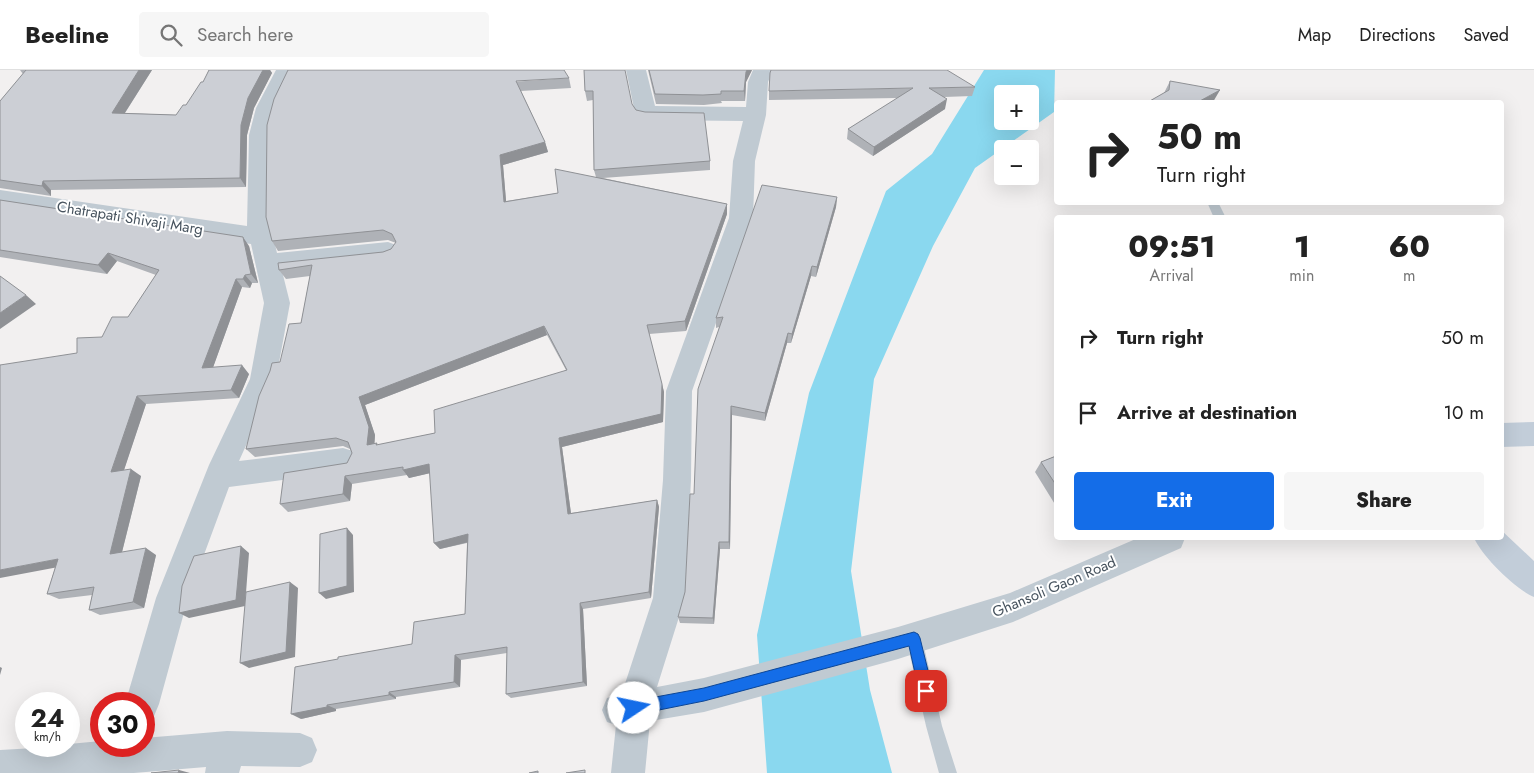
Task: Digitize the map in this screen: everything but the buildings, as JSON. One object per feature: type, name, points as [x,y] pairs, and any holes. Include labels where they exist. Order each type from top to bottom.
[{"type":"street","points":[[145,692],[172,598],[219,476],[263,379],[277,303],[258,227],[260,135],[267,108],[286,70]]},
{"type":"street","points":[[636,70],[646,113],[755,114]]},
{"type":"street","points":[[628,773],[625,709],[647,673],[670,598],[677,480],[679,391],[741,218],[743,166],[755,114],[756,86],[764,70]]},
{"type":"street","name":"Chatrapati Shivaji Marg","points":[[0,198],[261,237]]},
{"type":"street","points":[[267,262],[388,250]]},
{"type":"street","points":[[1504,435],[1534,434]]},
{"type":"street","points":[[219,476],[342,460]]},
{"type":"street","name":"Ghansoli Gaon Road","points":[[625,709],[704,695],[906,641],[1014,607],[1165,540]]},
{"type":"street","points":[[1491,540],[1534,582]]},
{"type":"street","points":[[155,755],[224,761],[300,750]]},
{"type":"street","points":[[0,767],[90,756]]},
{"type":"lane","points":[[906,641],[948,773]]},
{"type":"water","points":[[984,70],[1055,70],[1054,112],[1039,123],[1039,85],[994,85],[994,130],[1029,130],[1014,140],[994,140],[994,155],[975,168],[933,246],[874,379],[851,571],[870,690],[892,773],[767,773],[757,635],[809,393],[886,191],[932,154]]},
{"type":"route","points":[[634,708],[704,695],[914,638],[926,691]]}]
